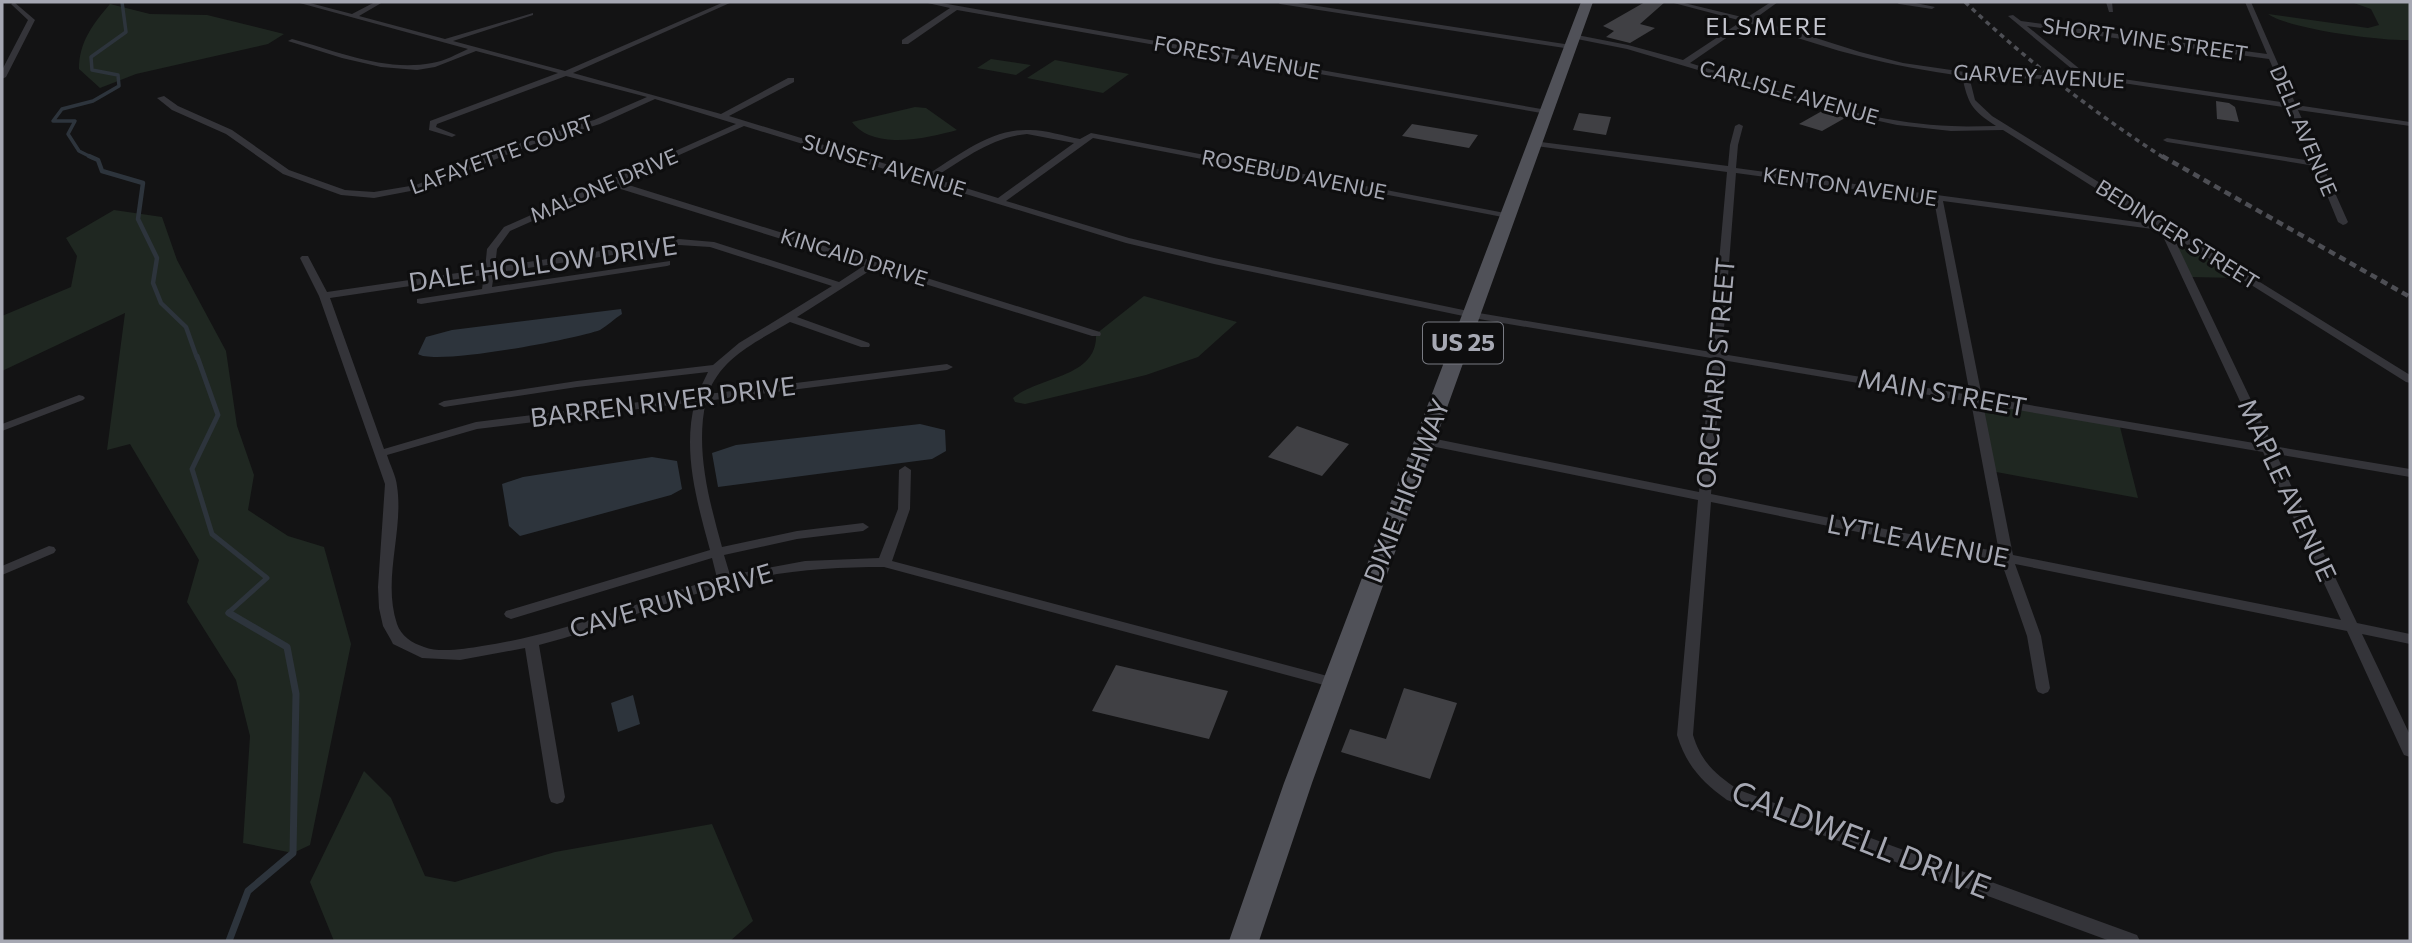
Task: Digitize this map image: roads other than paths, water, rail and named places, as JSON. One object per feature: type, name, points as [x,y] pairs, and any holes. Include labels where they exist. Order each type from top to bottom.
[{"type":"main road","name":"DIXIE HIGHWAY","points":[[1244,941],[1335,683],[1510,217],[1587,2]]},
{"type":"street","points":[[2,7],[24,2]]},
{"type":"street","name":"SUNSET AVENUE","points":[[299,2],[654,97],[1126,240],[1352,291],[1473,314]]},
{"type":"street","points":[[353,16],[380,2]]},
{"type":"street","points":[[452,135],[432,128],[433,123],[546,78],[566,73],[729,2]]},
{"type":"street","name":"FOREST AVENUE","points":[[926,2],[1547,112]]},
{"type":"street","points":[[1280,2],[1573,42]]},
{"type":"street","name":"GARVEY AVENUE","points":[[1673,2],[1891,63],[1965,74],[2078,75],[2410,124]]},
{"type":"street","points":[[1684,63],[1775,2]]},
{"type":"street","points":[[1899,2],[1932,7]]},
{"type":"street","points":[[2109,2],[2110,11]]},
{"type":"street","name":"DELL AVENUE","points":[[2248,2],[2343,222]]},
{"type":"street","points":[[2,77],[32,20],[14,4]]},
{"type":"street","points":[[905,42],[954,9]]},
{"type":"street","points":[[446,41],[531,14]]},
{"type":"street","points":[[2011,16],[2078,75]]},
{"type":"street","name":"SHORT VINE STREET","points":[[2020,23],[2271,57]]},
{"type":"street","points":[[292,41],[365,62],[405,68],[436,65],[476,49]]},
{"type":"street","name":"CARLISLE AVENUE","points":[[1573,42],[1684,63],[1886,121],[1947,129],[2005,128]]},
{"type":"street","name":"BEDINGER STREET","points":[[1965,74],[1971,101],[1979,111],[2410,380]]},
{"type":"street","points":[[722,117],[791,80]]},
{"type":"street","name":"LAFAYETTE COURT","points":[[161,98],[175,108],[229,132],[285,172],[344,193],[374,195],[418,187],[531,142],[597,122],[654,97]]},
{"type":"street","name":"MALONE DRIVE","points":[[487,290],[495,241],[507,229],[744,123]]},
{"type":"street","name":"ORCHARD STREET","points":[[1695,620],[1732,170],[1739,126]]},
{"type":"street","points":[[927,178],[999,137],[1014,133],[1034,132],[1081,142]]},
{"type":"street","name":"ROSEBUD AVENUE","points":[[1081,142],[1091,135],[1510,217]]},
{"type":"street","points":[[2167,140],[2316,164]]},
{"type":"street","points":[[1000,201],[1081,142]]},
{"type":"street","name":"KENTON AVENUE","points":[[1536,144],[2164,228]]},
{"type":"street","name":"KINCAID DRIVE","points":[[612,183],[1096,334]]},
{"type":"street","points":[[1938,199],[2007,559],[2034,635],[2043,688]]},
{"type":"street","name":"MAPLE AVENUE","points":[[2164,228],[2410,751]]},
{"type":"street","name":"DALE HOLLOW DRIVE","points":[[324,296],[663,244],[694,242],[711,244],[841,286]]},
{"type":"street","name":"CAVE RUN DRIVE","points":[[305,258],[324,296],[382,453],[393,501],[386,582],[388,622],[397,639],[425,654],[466,655],[531,642],[724,581],[795,566],[834,562],[884,563],[1335,683]]},
{"type":"street","points":[[422,301],[667,263]]},
{"type":"street","points":[[724,581],[696,449],[697,409],[716,368],[742,347],[873,264]]},
{"type":"street","name":"MAIN STREET","points":[[1473,314],[2410,473]]},
{"type":"street","points":[[789,318],[865,345]]},
{"type":"street","name":"BARREN RIVER DRIVE","points":[[382,453],[476,426],[704,395],[947,367]]},
{"type":"street","points":[[444,404],[577,384],[716,368]]},
{"type":"street","points":[[2,428],[79,398]]},
{"type":"street","name":"LYTLE AVENUE","points":[[1426,442],[2410,639]]},
{"type":"street","points":[[884,563],[904,509],[905,470]]},
{"type":"street","points":[[511,614],[717,552],[797,536],[863,527]]},
{"type":"street","points":[[2,571],[49,550]]},
{"type":"street","name":"CALDWELL DRIVE","points":[[1695,620],[1685,735],[1690,756],[1708,778],[1733,795],[2131,941]]},
{"type":"street","points":[[531,642],[557,797]]},
{"type":"waterway","points":[[89,156],[79,151],[68,134],[75,121],[53,121],[62,109],[93,101],[119,86],[118,75],[92,70],[91,57],[126,32],[122,2]]},
{"type":"waterway","points":[[89,156],[98,160],[102,171],[143,183],[138,219],[157,258],[153,283],[161,303],[186,327],[197,358]]},
{"type":"waterway","points":[[89,156],[93,158]]},
{"type":"waterway","points":[[197,356],[218,415],[192,469],[212,534],[267,578],[228,613],[232,615]]},
{"type":"waterway","points":[[229,613],[287,647],[296,694],[293,853],[248,891],[229,941]]},
{"type":"railway","points":[[1965,2],[2012,45],[2061,84],[2164,158]]},
{"type":"railway","points":[[2162,156],[2410,297]]},
{"type":"district","name":"ELSMERE","points":[[1767,27]]}]
